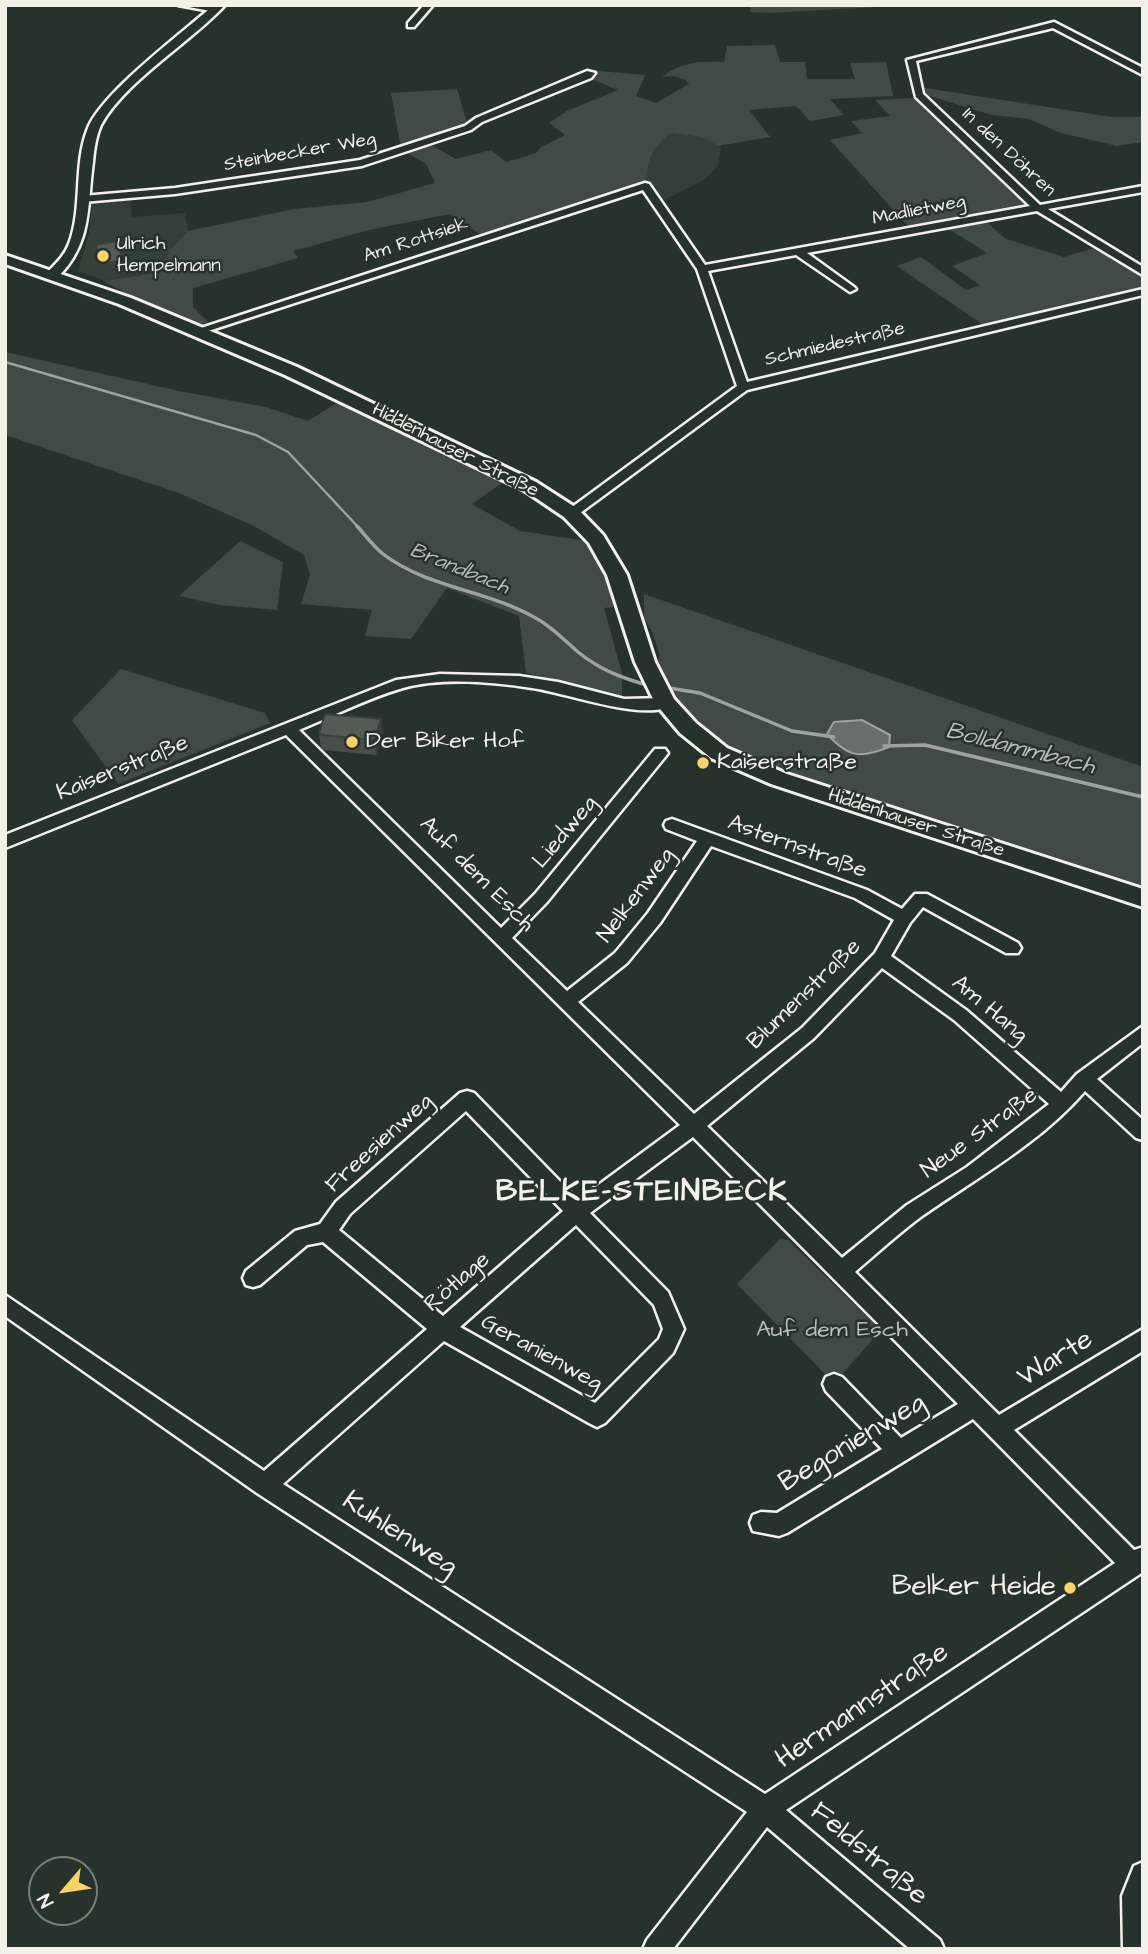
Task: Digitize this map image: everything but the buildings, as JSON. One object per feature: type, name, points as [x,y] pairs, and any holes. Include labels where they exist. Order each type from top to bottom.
[{"type":"main road","name":"Hiddenhauser Straße","points":[[5,259],[47,272],[198,331],[291,371],[530,485],[571,513],[596,540],[612,566],[659,693],[682,722],[710,747],[763,773],[1143,898]]},
{"type":"street","points":[[182,5],[218,7]]},
{"type":"street","points":[[411,25],[429,5]]},
{"type":"street","points":[[47,272],[64,267],[73,252],[94,126],[124,92],[218,7]]},
{"type":"street","name":"In den Döhren","points":[[1143,72],[1054,24],[911,61],[919,95],[1037,207],[1143,272]]},
{"type":"street","name":"Steinbecker Weg","points":[[83,199],[175,191],[370,161],[468,128],[590,73]]},
{"type":"street","name":"Am Rottsiek","points":[[198,331],[645,186],[702,269]]},
{"type":"street","name":"Madlietweg","points":[[702,269],[1143,190]]},
{"type":"street","points":[[798,251],[850,289]]},
{"type":"street","points":[[702,269],[743,387]]},
{"type":"street","name":"Schmiedestraße","points":[[571,513],[743,387],[1143,292]]},
{"type":"street","name":"Kaiserstraße","points":[[5,842],[380,690],[423,679],[505,680],[560,688],[640,707],[659,693]]},
{"type":"street","name":"Auf dem Esch","points":[[288,727],[298,740],[998,1428],[1138,1561]]},
{"type":"street","name":"Liedweg","points":[[502,938],[541,898],[660,753]]},
{"type":"street","name":"Asternstraße","points":[[672,825],[851,890],[904,918]]},
{"type":"street","name":"Nelkenweg","points":[[565,1002],[621,958],[654,918],[707,839]]},
{"type":"street","name":"Blumenstraße","points":[[692,1127],[808,1033],[881,958],[904,918],[921,898],[1012,948]]},
{"type":"street","name":"Am Hang","points":[[881,958],[960,1015],[1062,1104]]},
{"type":"street","name":"Neue Straße","points":[[841,1271],[914,1211],[974,1173],[1062,1104],[1084,1079],[1143,1033]]},
{"type":"street","points":[[1084,1079],[1143,1132]]},
{"type":"street","name":"Freesienweg","points":[[326,1232],[343,1208],[467,1099],[576,1212]]},
{"type":"street","name":"Rötlage","points":[[265,1485],[576,1212],[692,1127]]},
{"type":"street","name":"Geranienweg","points":[[443,1329],[597,1416],[666,1346],[674,1329],[662,1299],[576,1212]]},
{"type":"street","points":[[253,1278],[302,1237],[326,1232],[443,1329]]},
{"type":"street","name":"Kuhlenweg","points":[[5,1304],[265,1485],[765,1809]]},
{"type":"street","name":"Warte","points":[[998,1428],[1143,1339]]},
{"type":"street","points":[[834,1384],[899,1451]]},
{"type":"street","name":"Begonienweg","points":[[761,1523],[779,1525],[975,1405]]},
{"type":"street","name":"Hermannstraße","points":[[656,1949],[765,1809],[1138,1561]]},
{"type":"street","name":"Feldstraße","points":[[765,1809],[931,1949]]},
{"type":"street","points":[[1136,1949],[1135,1896],[1143,1875]]},
{"type":"shaded area","points":[[670,133],[701,137],[721,148],[718,166],[704,180],[660,202],[646,184],[648,159],[654,148]]},
{"type":"shaded area","points":[[130,197],[132,217],[185,213],[188,231],[170,251],[165,270],[104,281],[78,271],[89,233],[93,200]]},
{"type":"shaded area","points":[[862,720],[890,735],[889,747],[855,754],[841,747],[827,734],[834,722]]},
{"type":"green space","points":[[751,5],[879,7],[767,13],[750,12]]},
{"type":"green space","points":[[775,45],[780,62],[805,62],[807,79],[855,79],[850,63],[886,62],[893,96],[830,99],[844,115],[810,121],[796,106],[749,110],[770,137],[718,146],[701,137],[670,133],[651,155],[646,184],[483,236],[450,214],[369,230],[293,251],[298,258],[193,288],[193,307],[208,322],[200,325],[131,296],[104,281],[165,271],[169,251],[188,231],[294,209],[367,202],[435,183],[426,164],[401,149],[391,93],[457,89],[467,123],[429,144],[456,159],[491,150],[506,162],[536,153],[541,147],[565,135],[549,123],[567,111],[618,90],[584,76],[588,70],[645,75],[636,96],[656,103],[689,84],[686,80],[674,76],[662,77],[677,68],[699,62],[724,62],[727,46]]},
{"type":"green space","points":[[919,87],[1112,117],[1143,117],[1143,142],[1117,146],[1061,133],[1029,119],[992,115],[923,94]]},
{"type":"green space","points":[[875,100],[919,100],[1028,203],[1025,207],[913,228],[908,226],[830,140],[862,133],[851,121],[890,116]]},
{"type":"green space","points":[[983,219],[1006,239],[1064,257],[1098,247],[1143,275],[1143,289],[985,326],[897,266],[921,257],[966,290],[980,285],[952,266],[987,253],[944,226]]},
{"type":"green space","points":[[5,352],[179,391],[266,407],[308,421],[340,401],[505,481],[472,504],[520,531],[588,541],[608,583],[614,607],[604,608],[622,673],[622,699],[526,673],[519,616],[447,588],[411,639],[365,636],[372,610],[301,604],[310,575],[304,555],[254,526],[179,493],[5,435]]},
{"type":"green space","points":[[240,541],[283,562],[277,610],[219,605],[179,596]]},
{"type":"green space","points":[[644,594],[1143,767],[1143,892],[781,774],[723,744],[692,718],[667,685],[656,664],[660,656],[652,631],[644,619]]},
{"type":"green space","points":[[121,669],[265,713],[270,723],[118,784],[72,720]]},
{"type":"green space","name":"Auf dem Esch","points":[[780,1239],[788,1240],[881,1330],[837,1380],[828,1377],[737,1284]]},
{"type":"waterway","name":"Brandbach","points":[[5,362],[256,435],[288,452],[359,528]]},
{"type":"waterway","name":"Brandbach","points":[[357,526],[379,551],[400,565],[418,574],[514,607],[545,624],[595,664],[622,677],[651,686]]},
{"type":"waterway","name":"Brandbach","points":[[663,687],[700,693],[792,731],[834,737]]},
{"type":"waterway","name":"Bolldammbach","points":[[884,746],[925,745],[1143,797]]},
{"type":"place","name":"Ulrich Hempelmann","points":[[103,256]]},
{"type":"place","name":"Der Biker Hof","points":[[352,742]]},
{"type":"place","name":"Kaiserstraße","points":[[703,763]]},
{"type":"place","name":"Belker Heide","points":[[1070,1588]]},
{"type":"district","name":"BELKE-STEINBECK","points":[[642,1194]]}]
